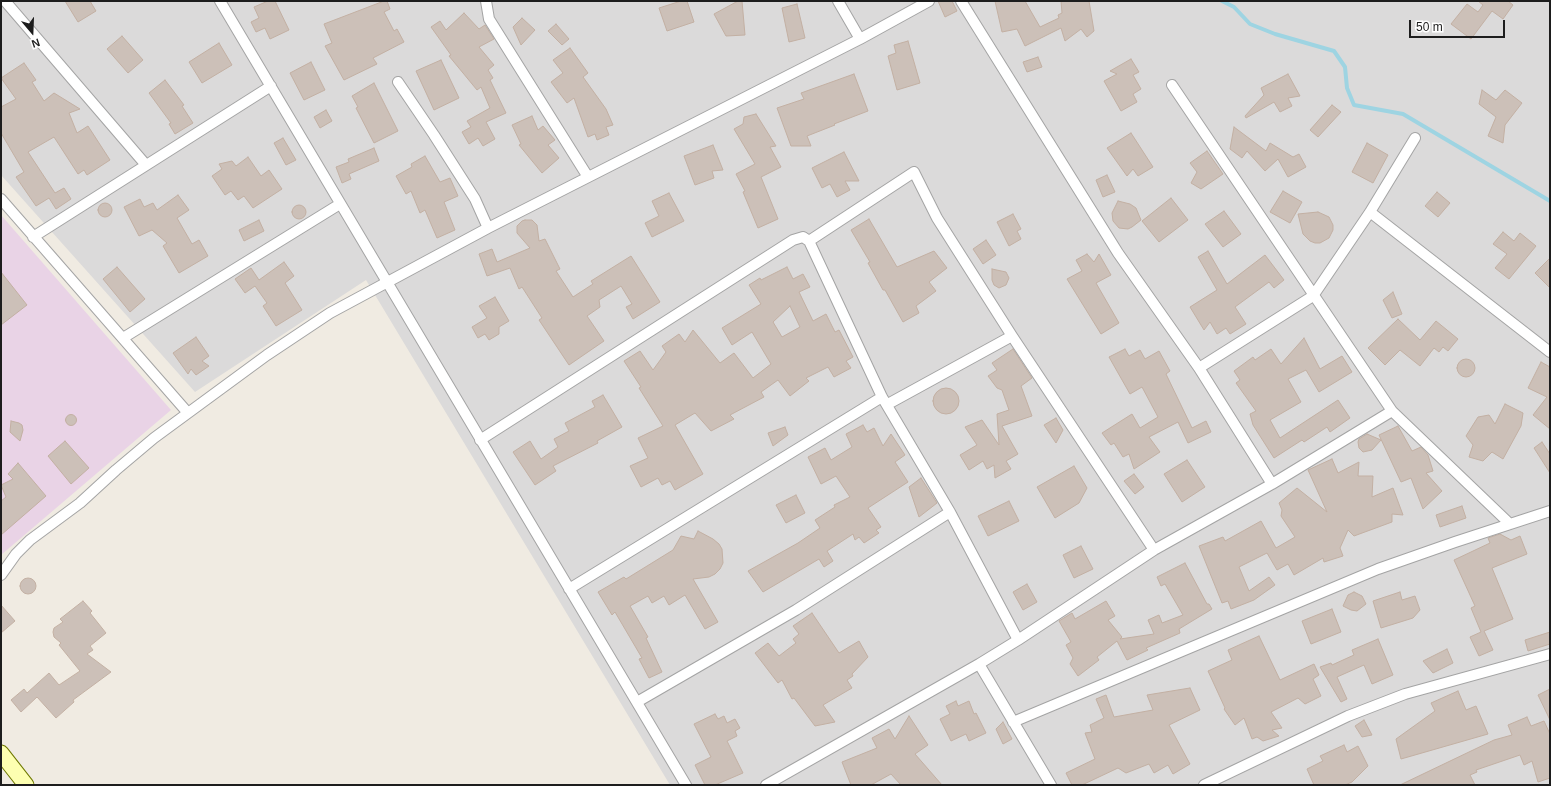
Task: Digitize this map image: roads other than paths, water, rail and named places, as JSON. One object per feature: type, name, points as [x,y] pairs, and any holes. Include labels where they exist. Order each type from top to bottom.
[{"type":"street","points":[[5,1],[146,165]]},
{"type":"street","points":[[220,1],[686,785]]},
{"type":"street","points":[[486,1],[489,19],[588,177]]},
{"type":"street","points":[[838,1],[860,39]]},
{"type":"street","points":[[1,575],[16,554],[30,540],[80,503],[143,447],[267,355],[330,314],[488,228],[860,39],[929,1]]},
{"type":"street","points":[[961,1],[1118,253],[1199,368],[1272,484]]},
{"type":"street","points":[[398,82],[434,135],[474,199],[488,228]]},
{"type":"street","points":[[1172,85],[1392,411],[1510,524]]},
{"type":"street","points":[[33,237],[271,86]]},
{"type":"street","points":[[1199,368],[1313,296],[1370,212],[1415,138]]},
{"type":"street","points":[[809,241],[914,172],[937,218],[1012,336],[1154,550]]},
{"type":"street","points":[[1,199],[188,413]]},
{"type":"street","points":[[123,338],[340,204]]},
{"type":"street","points":[[1370,212],[1550,352]]},
{"type":"street","points":[[480,440],[793,240],[803,236],[809,241],[885,401],[950,512],[1018,640]]},
{"type":"street","points":[[569,589],[885,401],[1012,336]]},
{"type":"street","points":[[766,785],[979,664],[1154,550],[1272,484],[1392,411]]},
{"type":"street","points":[[1013,722],[1378,569],[1550,511]]},
{"type":"street","points":[[637,702],[796,610],[950,512]]},
{"type":"street","points":[[1204,785],[1348,716],[1405,694],[1550,654]]},
{"type":"street","points":[[979,664],[1051,785]]},
{"type":"street","points":[[1,754],[26,785]]},
{"type":"waterway","points":[[1222,1],[1234,7],[1250,24],[1275,34],[1334,51],[1345,67],[1347,88],[1354,105],[1403,114],[1550,201]]}]
